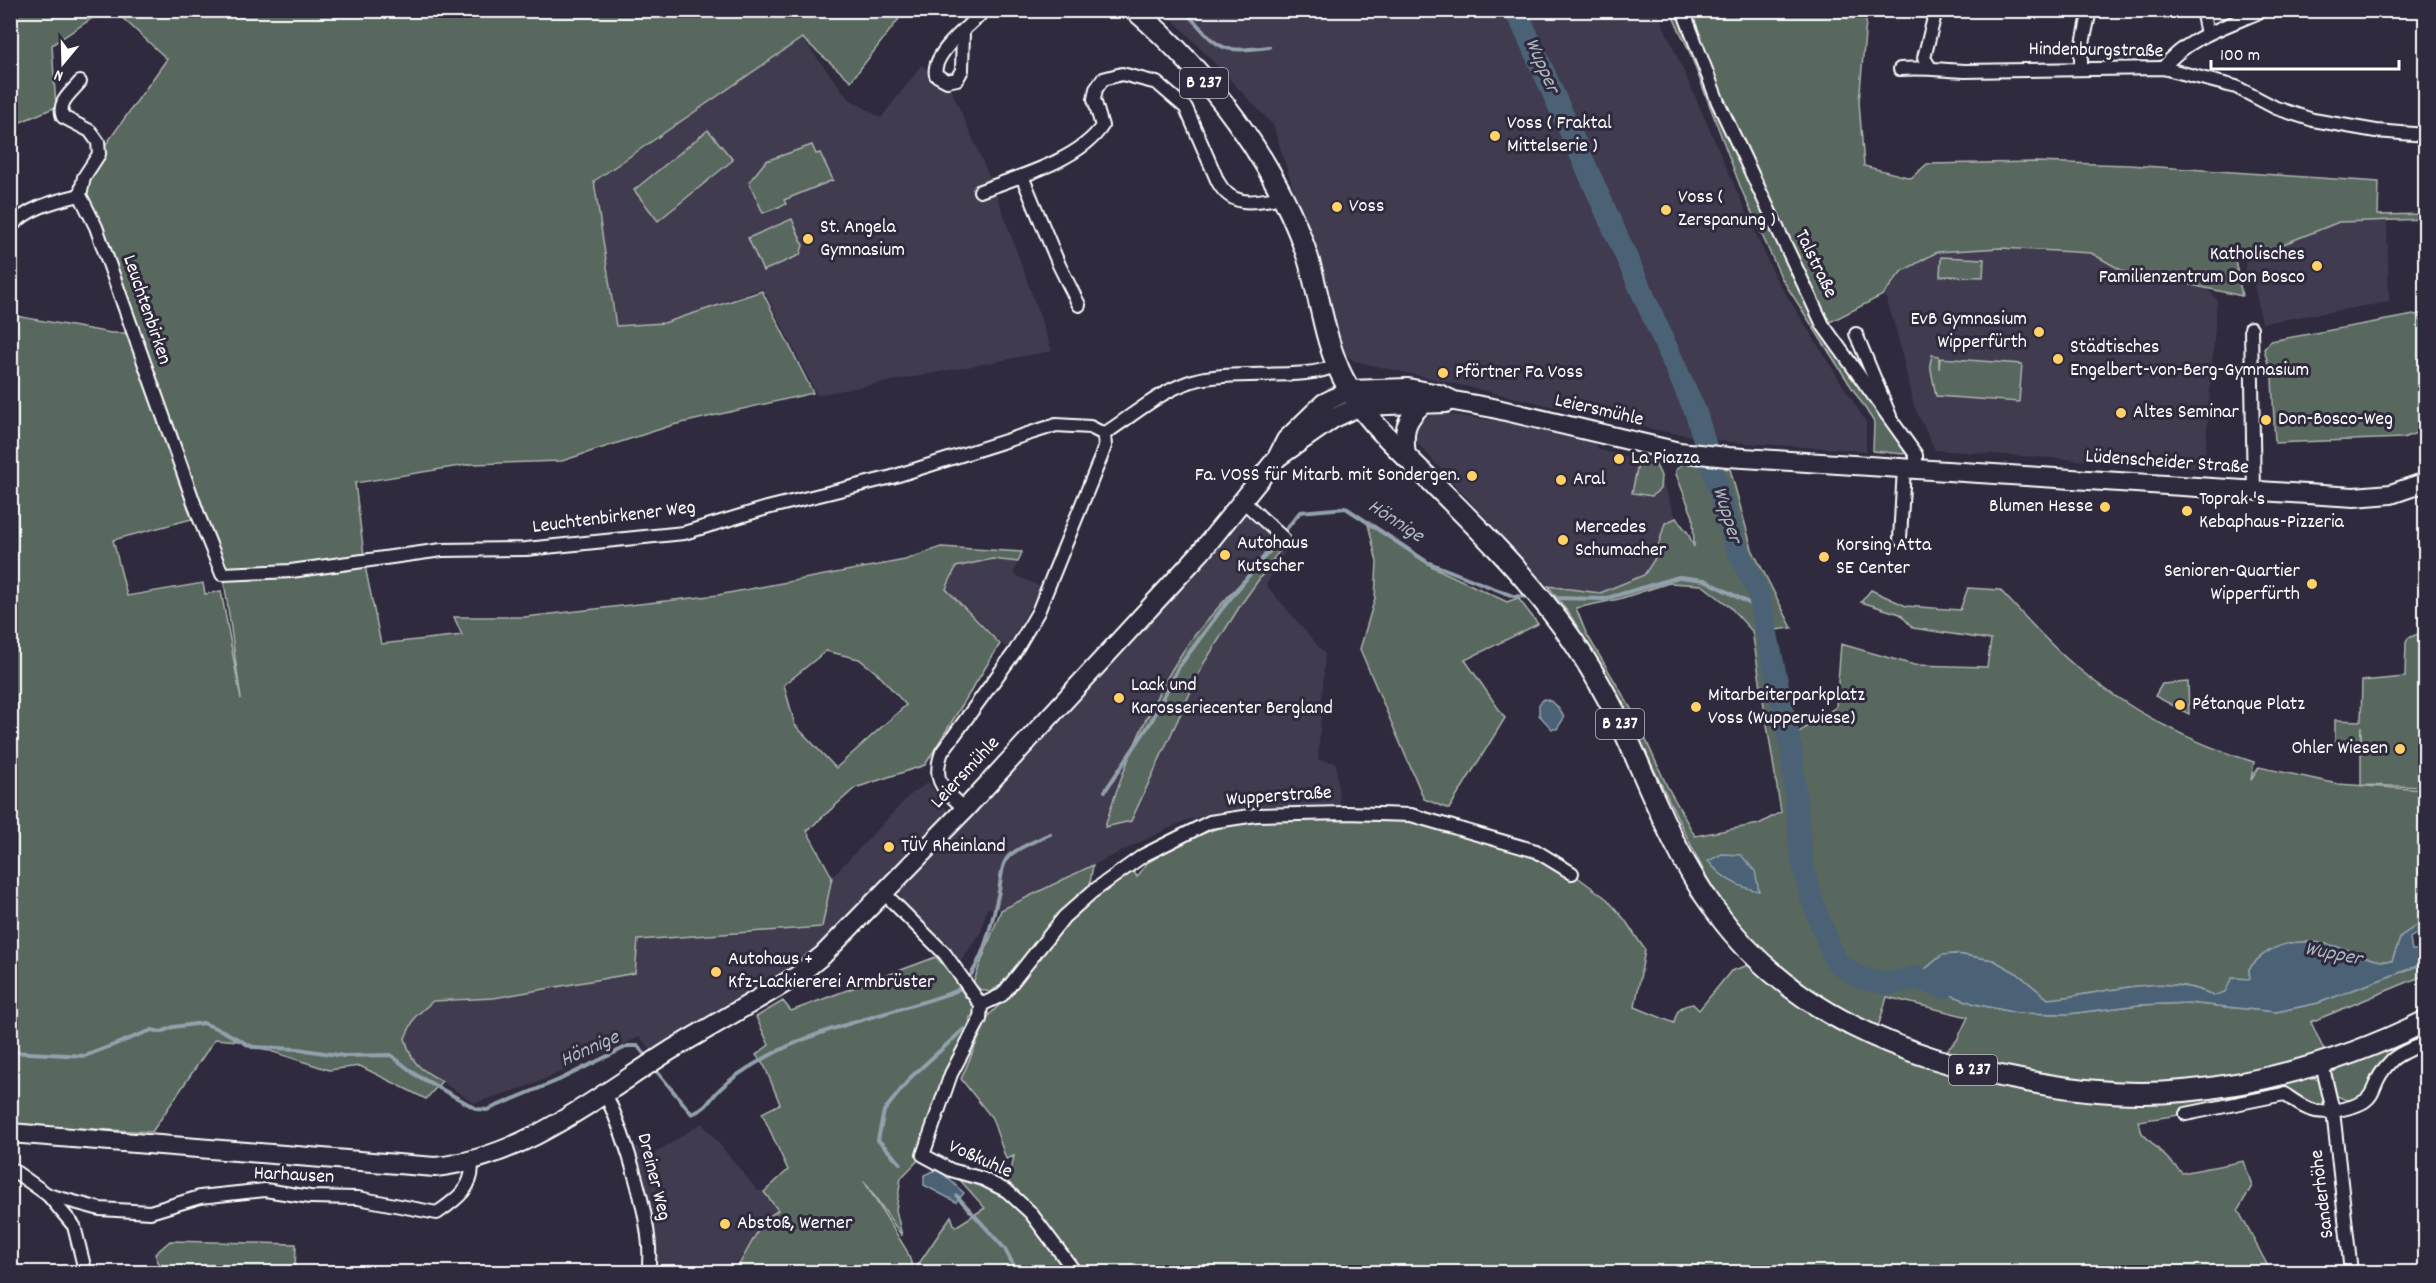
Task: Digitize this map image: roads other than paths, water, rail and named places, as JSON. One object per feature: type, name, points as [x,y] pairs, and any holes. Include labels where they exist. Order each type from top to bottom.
[{"type":"main road","name":"B 237","points":[[1135,10],[1162,34],[1215,95],[1264,161],[1284,197],[1306,251],[1337,364],[1355,398],[1406,456],[1555,615],[1604,691],[1691,874],[1738,939],[1769,971],[1805,999],[1867,1034],[1949,1063],[2051,1086],[2134,1093],[2219,1087],[2272,1078],[2322,1064],[2378,1044],[2426,1021]]},
{"type":"main road","name":"Leiersmühle","points":[[10,1133],[437,1167],[471,1161],[504,1149],[605,1093],[797,976],[823,955],[964,809],[1193,560],[1277,458],[1334,418],[1355,398],[1408,388],[1439,394],[1454,401],[1671,450]]},
{"type":"main road","name":"Leiersmühle","points":[[1355,398],[1423,404],[1454,401]]},
{"type":"main road","points":[[1406,456],[1404,428],[1407,419],[1423,404]]},
{"type":"main road","name":"Lüdenscheider Straße","points":[[1671,450],[1728,457],[2254,492],[2365,497],[2391,494],[2426,482]]},
{"type":"street","points":[[963,31],[985,10]]},
{"type":"street","name":"Talstraße","points":[[1683,10],[1718,102],[1817,314],[1916,455],[1910,469]]},
{"type":"street","points":[[1929,66],[1924,58],[1936,10]]},
{"type":"street","points":[[2081,69],[2081,54],[2090,10]]},
{"type":"street","points":[[2202,10],[2207,34]]},
{"type":"street","points":[[2163,68],[2175,52],[2207,34],[2264,10]]},
{"type":"street","name":"Hindenburgstraße","points":[[1900,69],[1929,66],[1940,70],[1965,71],[2163,68],[2236,87],[2276,108],[2313,120],[2376,131],[2426,135]]},
{"type":"street","points":[[980,191],[1022,176],[1093,140],[1102,126],[1094,99],[1096,89],[1103,79],[1122,74],[1156,83],[1186,108],[1218,182],[1226,193],[1248,203],[1284,197]]},
{"type":"street","points":[[10,228],[19,218],[31,212],[54,202],[80,195],[84,177],[99,154],[98,142],[90,131],[63,117],[60,110],[64,101],[80,82]]},
{"type":"street","points":[[1022,176],[1059,265],[1079,305]]},
{"type":"street","name":"Leuchtenbirken","points":[[80,195],[96,227],[202,527],[222,574]]},
{"type":"street","points":[[2251,328],[2254,492]]},
{"type":"street","name":"Talstraße","points":[[1856,334],[1892,422]]},
{"type":"street","points":[[964,809],[941,785],[936,769],[949,742],[1014,653],[1038,612],[1105,446],[1104,434],[1149,402],[1198,379],[1241,373],[1323,372],[1337,364]]},
{"type":"street","name":"Leuchtenbirkener Weg","points":[[222,574],[291,571],[442,550],[526,549],[684,533],[767,508],[892,477],[1056,424],[1090,427],[1104,434]]},
{"type":"street","points":[[1900,539],[1910,469]]},
{"type":"street","points":[[1243,501],[1279,534]]},
{"type":"street","name":"Wupperstraße","points":[[981,1005],[1002,995],[1064,917],[1092,892],[1144,855],[1210,822],[1256,815],[1346,813],[1411,815],[1536,851],[1572,873]]},
{"type":"street","points":[[883,892],[945,954],[981,1005]]},
{"type":"street","name":"Voßkuhle","points":[[981,1005],[980,1019],[951,1074],[923,1155],[1007,1191],[1030,1212],[1076,1272]]},
{"type":"street","points":[[2186,1114],[2284,1094],[2307,1109],[2322,1113],[2363,1104],[2371,1096],[2390,1062],[2426,1043]]},
{"type":"street","name":"Sanderhöhe","points":[[2322,1064],[2333,1111],[2351,1272]]},
{"type":"street","name":"Dreiner Weg","points":[[605,1093],[621,1129],[634,1176],[649,1245],[648,1272]]},
{"type":"street","name":"Harhausen","points":[[48,1195],[100,1209],[150,1212],[200,1197],[265,1190],[310,1197],[358,1198],[437,1213],[464,1192],[474,1173],[471,1161]]},
{"type":"street","name":"Harhausen","points":[[10,1168],[48,1195],[74,1226],[84,1266],[83,1272]]},
{"type":"water","points":[[1544,699],[1557,706],[1564,718],[1557,729],[1552,729],[1539,715],[1539,704]]},
{"type":"water","points":[[1722,854],[1741,855],[1755,871],[1759,891],[1730,881],[1708,861]]},
{"type":"water","points":[[2425,920],[2425,928],[2410,938],[2412,950],[2425,950],[2425,963],[2318,1003],[2276,1012],[2188,1003],[2139,1005],[2068,1014],[2017,1013],[1975,1004],[1919,983],[1916,977],[1942,955],[1956,954],[1993,960],[2018,974],[2048,999],[2153,985],[2174,985],[2214,996],[2225,992],[2232,978],[2250,979],[2249,969],[2271,950],[2296,942],[2323,944],[2376,960],[2392,961],[2401,936]]},
{"type":"water","points":[[938,1169],[964,1193],[956,1202],[924,1185],[924,1175]]},
{"type":"waterway","points":[[1184,10],[1212,40],[1220,45],[1238,50],[1269,47]]},
{"type":"waterway","name":"Wupper","points":[[1512,10],[1520,19],[1696,413],[1735,545],[1758,592],[1791,747],[1802,862],[1812,901],[1833,955],[1838,964],[1860,978],[1889,984],[1916,977],[1944,988]]},
{"type":"waterway","name":"Hönnige","points":[[1105,791],[1151,722],[1178,668],[1221,610],[1300,512],[1346,508],[1427,562],[1513,596],[1531,597]]},
{"type":"waterway","name":"Hönnige","points":[[1551,598],[1604,599],[1679,577],[1705,580],[1762,610]]},
{"type":"waterway","name":"Hönnige","points":[[654,1068],[692,1114],[705,1106],[732,1079],[776,1052],[820,1033],[956,991],[980,959],[1006,859],[1018,849],[1050,834]]},
{"type":"waterway","name":"Hönnige","points":[[10,1052],[85,1056],[152,1030],[161,1032],[173,1027],[203,1023],[252,1047],[298,1049],[344,1056],[391,1055],[416,1075],[477,1109],[487,1110],[559,1080],[628,1046],[638,1046],[648,1059]]},
{"type":"waterway","points":[[900,1163],[878,1140],[884,1111],[911,1077],[964,1029]]},
{"type":"waterway","points":[[957,1196],[1005,1249],[1017,1272]]},
{"type":"place","name":"Voss ( Fraktal Mittelserie )","points":[[1495,136]]},
{"type":"place","name":"Voss","points":[[1337,207]]},
{"type":"place","name":"Voss ( Zerspanung )","points":[[1666,210]]},
{"type":"place","name":"St. Angela Gymnasium","points":[[808,239]]},
{"type":"place","name":"Katholisches Familienzentrum Don Bosco","points":[[2317,266]]},
{"type":"place","name":"EvB Gymnasium Wipperfürth","points":[[2039,332]]},
{"type":"place","name":"Städtisches Engelbert-von-Berg-Gymnasium","points":[[2058,359]]},
{"type":"place","name":"Pförtner Fa Voss","points":[[1443,373]]},
{"type":"place","name":"Altes Seminar","points":[[2121,413]]},
{"type":"place","name":"Don-Bosco-Weg","points":[[2266,420]]},
{"type":"place","name":"La Piazza","points":[[1619,459]]},
{"type":"place","name":"Fa. VOSS für Mitarb. mit Sondergen.","points":[[1472,476]]},
{"type":"place","name":"Aral","points":[[1561,480]]},
{"type":"place","name":"Blumen Hesse","points":[[2105,507]]},
{"type":"place","name":"Toprak 's Kebaphaus-Pizzeria","points":[[2187,511]]},
{"type":"place","name":"Mercedes Schumacher","points":[[1563,540]]},
{"type":"place","name":"Autohaus Kutscher","points":[[1225,555]]},
{"type":"place","name":"Korsing Atta SE Center","points":[[1824,557]]},
{"type":"place","name":"Senioren-Quartier Wipperfürth","points":[[2312,584]]},
{"type":"place","name":"Lack und Karosseriecenter Bergland","points":[[1119,698]]},
{"type":"place","name":"Pétanque Platz","points":[[2180,705]]},
{"type":"place","name":"Mitarbeiterparkplatz Voss (Wupperwiese)","points":[[1696,707]]},
{"type":"place","name":"Ohler Wiesen","points":[[2400,749]]},
{"type":"place","name":"TÜV Rheinland","points":[[889,847]]},
{"type":"place","name":"Autohaus + Kfz-Lackiererei Armbrüster","points":[[716,972]]},
{"type":"place","name":"Abstoß, Werner","points":[[725,1224]]}]
